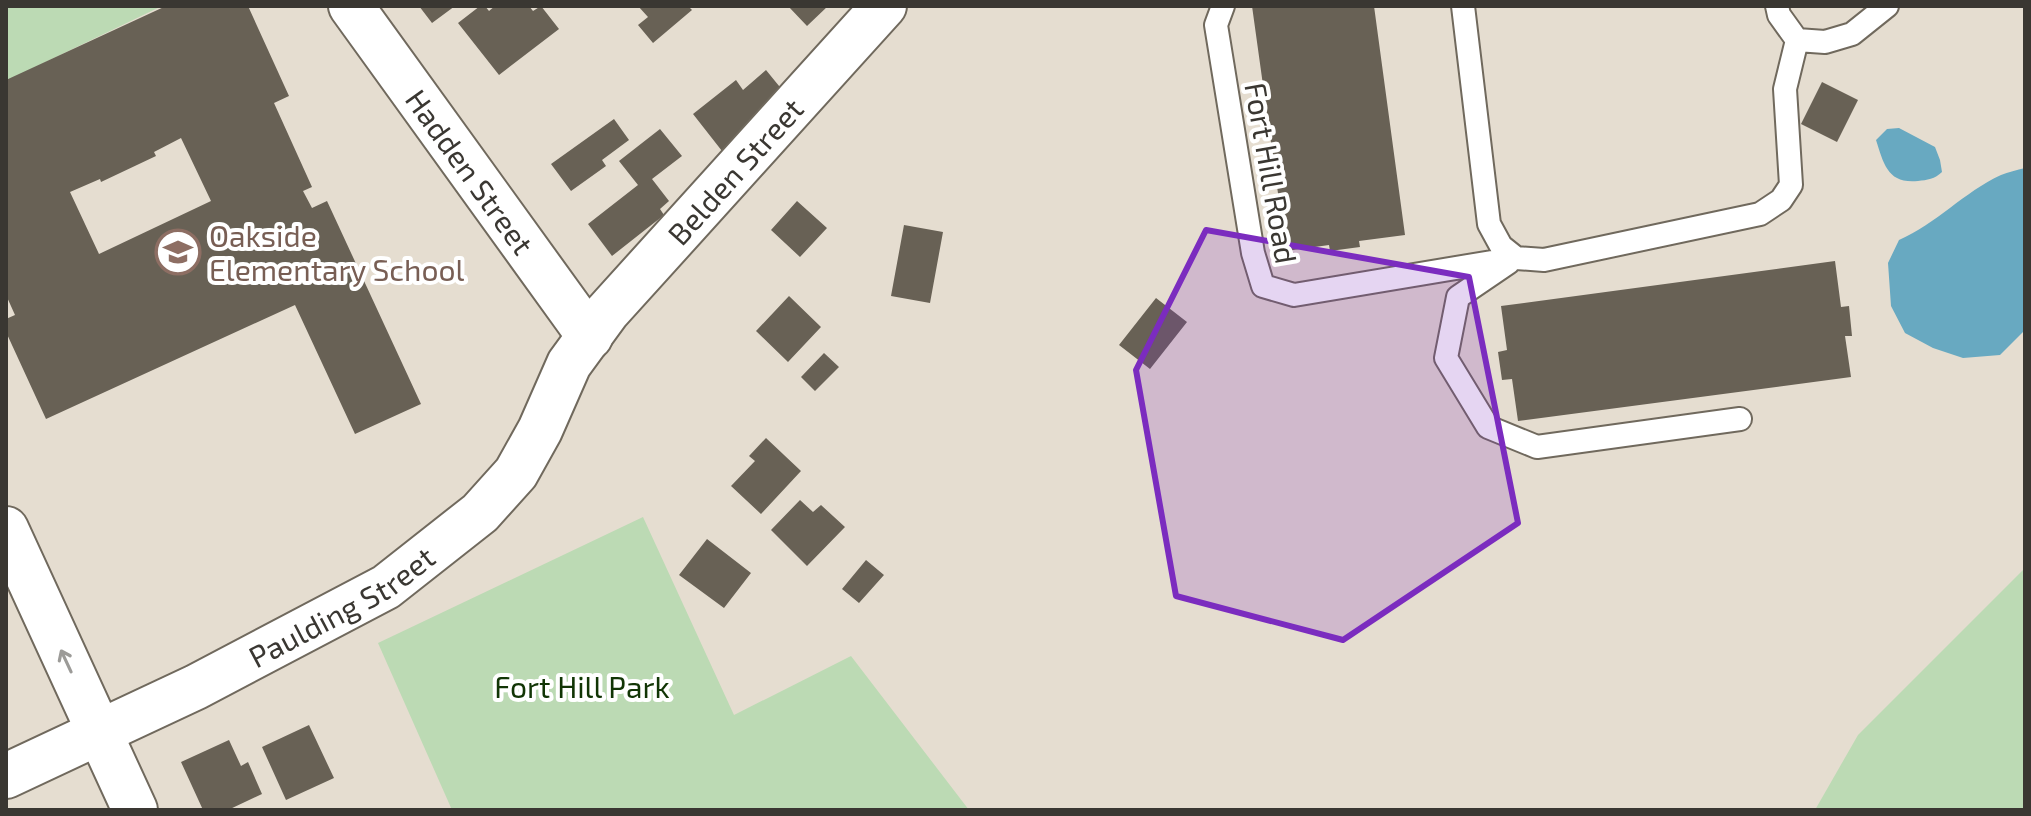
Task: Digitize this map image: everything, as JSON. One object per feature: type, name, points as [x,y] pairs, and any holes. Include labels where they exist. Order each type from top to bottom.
[{"type":"street","name":"Hadden Street","points":[[351,6],[590,337]]},
{"type":"street","name":"Belden Street","points":[[590,337],[607,312],[884,6]]},
{"type":"street","name":"Paulding Street","points":[[6,776],[196,687],[386,587],[480,513],[516,473],[540,430],[569,364],[590,337]]},
{"type":"street","points":[[6,529],[135,810]]},
{"type":"lane","name":"Fort Hill Road","points":[[1223,6],[1216,25],[1253,253],[1263,286],[1294,295],[1516,258],[1544,260],[1760,214],[1781,200],[1791,185],[1785,89],[1797,40]]},
{"type":"lane","points":[[1463,6],[1489,224],[1501,246],[1516,258],[1458,297],[1446,358],[1488,427],[1537,447],[1740,419]]},
{"type":"lane","points":[[1777,6],[1779,15],[1797,40],[1825,42],[1852,34],[1887,6]]},
{"type":"highlighted area","points":[[1206,230],[1469,277],[1518,523],[1343,640],[1176,596],[1136,370]]},
{"type":"green space","points":[[6,6],[162,6],[6,81]]},
{"type":"green space","name":"Fort Hill Park","points":[[643,517],[734,715],[851,656],[969,810],[452,810],[378,643]]},
{"type":"green space","points":[[2025,568],[2025,810],[1815,810],[1858,735]]},
{"type":"water","points":[[1899,128],[1935,147],[1942,172],[1931,179],[1908,181],[1889,171],[1876,140],[1887,129]]},
{"type":"water","points":[[2025,168],[2025,330],[2000,355],[1963,358],[1933,348],[1905,333],[1891,306],[1888,263],[1899,240],[1988,182]]},
{"type":"building","name":"Oakside Elementary School","points":[[166,6],[248,6],[289,96],[274,103],[312,187],[303,191],[312,208],[327,201],[421,404],[355,434],[295,305],[46,419],[6,332],[6,319],[15,315],[6,295],[6,80]],"holes":[[[181,138],[211,201],[99,254],[70,192],[100,179],[101,182],[156,156],[154,152]]]},
{"type":"building","points":[[419,6],[455,6],[432,23]]},
{"type":"building","points":[[480,6],[485,6],[489,11],[495,6],[529,6],[533,11],[541,6],[559,29],[499,75],[458,23]]},
{"type":"building","points":[[638,6],[688,6],[692,10],[653,43],[638,25],[648,17]]},
{"type":"building","points":[[788,6],[828,6],[807,26]]},
{"type":"building","points":[[1252,6],[1374,6],[1405,235],[1359,241],[1360,247],[1330,251],[1329,245],[1286,251]]},
{"type":"building","points":[[766,70],[788,97],[722,151],[693,114],[736,80],[743,90]]},
{"type":"building","points":[[1822,82],[1858,100],[1837,142],[1801,124]]},
{"type":"building","points":[[614,119],[629,140],[602,160],[606,166],[571,191],[551,164]]},
{"type":"building","points":[[660,129],[682,156],[652,179],[669,201],[660,209],[664,215],[612,256],[588,224],[638,185],[619,161]]},
{"type":"building","points":[[797,201],[827,228],[800,257],[771,230]]},
{"type":"building","points":[[904,225],[943,232],[930,303],[891,296]]},
{"type":"building","points":[[1835,261],[1841,307],[1849,306],[1852,336],[1845,336],[1851,377],[1518,421],[1512,379],[1502,380],[1498,352],[1507,350],[1501,306]]},
{"type":"building","points":[[789,296],[821,327],[788,362],[756,331]]},
{"type":"building","points":[[1156,298],[1187,322],[1150,369],[1119,345]]},
{"type":"building","points":[[824,353],[839,367],[815,391],[801,377]]},
{"type":"building","points":[[766,438],[801,471],[761,514],[731,486],[755,461],[749,456]]},
{"type":"building","points":[[800,500],[813,512],[821,505],[845,527],[807,566],[771,530]]},
{"type":"building","points":[[707,539],[751,573],[724,608],[679,575]]},
{"type":"building","points":[[866,560],[884,575],[859,603],[842,589]]},
{"type":"building","points":[[309,725],[334,778],[286,800],[262,747]]},
{"type":"building","points":[[229,740],[241,766],[248,762],[262,794],[228,810],[203,810],[181,762]]},
{"type":"place","name":"Oakside Elementary School","points":[[178,252]]}]
